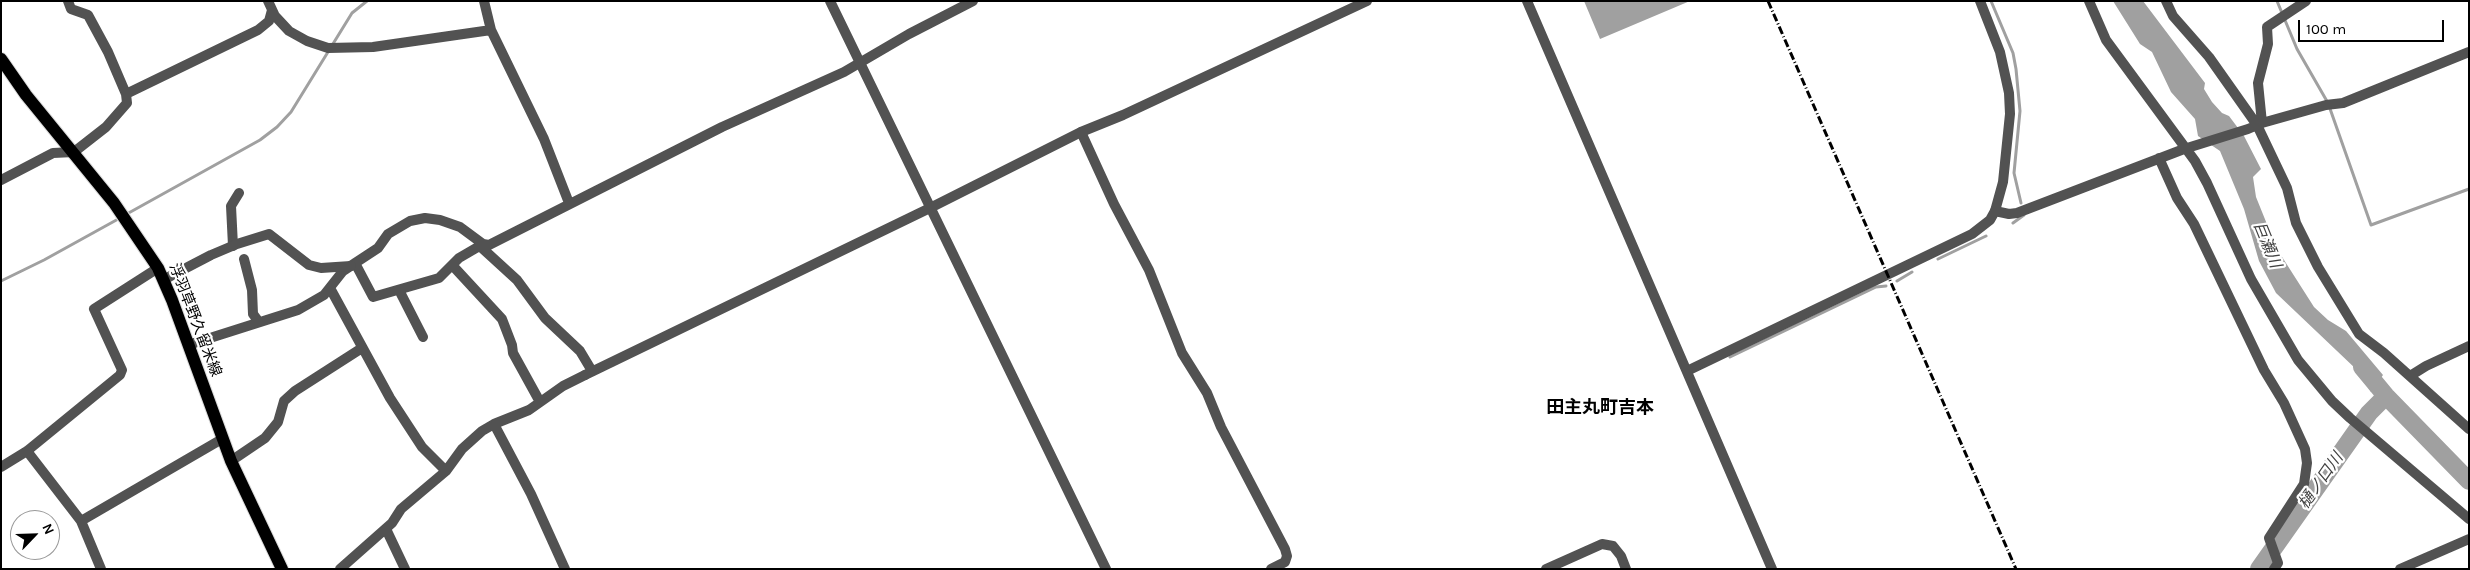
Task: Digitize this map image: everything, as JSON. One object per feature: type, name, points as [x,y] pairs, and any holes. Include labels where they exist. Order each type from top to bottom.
[{"type":"main road","name":"浮羽草野久留米線","points":[[1,59],[26,95],[74,152],[120,212],[158,268],[230,461],[282,569]]},
{"type":"street","points":[[1,180],[52,153],[74,152],[97,136],[127,104],[126,94],[108,52],[88,15],[71,9],[68,1]]},
{"type":"street","points":[[484,1],[491,30],[544,139],[569,203]]},
{"type":"street","points":[[830,1],[1106,569]]},
{"type":"street","points":[[353,265],[373,297],[438,278],[453,266],[459,258],[483,244],[489,244],[722,127],[844,72],[973,1]]},
{"type":"street","points":[[340,569],[373,538],[386,529],[401,510],[446,471],[462,449],[494,424],[529,410],[563,386],[589,373],[930,208],[1082,132],[1367,1]]},
{"type":"street","points":[[1527,1],[1772,569]]},
{"type":"street","points":[[1687,371],[1972,234],[1990,220],[1995,211],[2003,182],[2010,133],[2009,93],[2000,52],[1980,1]]},
{"type":"street","points":[[2089,1],[2106,40],[2186,148],[2207,183],[2251,279],[2275,324],[2298,360],[2332,401],[2350,418],[2469,519]]},
{"type":"street","points":[[2166,1],[2177,22],[2209,57],[2256,126],[2288,188],[2296,223],[2340,305],[2359,334],[2384,353],[2469,429]]},
{"type":"street","points":[[2256,126],[2258,83],[2268,44],[2267,27],[2306,1]]},
{"type":"street","points":[[126,94],[258,30],[269,21],[270,6]]},
{"type":"street","points":[[270,6],[274,16],[289,31],[308,42],[328,48],[373,47],[491,30]]},
{"type":"street","points":[[1995,211],[2009,214],[2018,213],[2186,148],[2368,94],[2469,52]]},
{"type":"street","points":[[1082,132],[1114,204],[1149,270],[1182,353],[1207,393],[1221,426],[1285,550],[1287,556],[1285,562],[1271,569]]},
{"type":"street","points":[[2160,158],[2177,198],[2194,224],[2264,370],[2288,411],[2305,449],[2307,463],[2304,484],[2271,533],[2270,542],[2278,563],[2274,569]]},
{"type":"street","points":[[233,246],[231,206],[239,193]]},
{"type":"street","points":[[188,345],[298,310],[324,295],[343,271],[378,248],[398,227],[410,221],[425,218],[440,220],[460,227],[483,244],[482,248],[517,280],[545,318],[580,351],[589,373]]},
{"type":"street","points":[[163,280],[181,269],[233,246],[269,234],[310,265],[321,268],[353,265]]},
{"type":"street","points":[[244,259],[252,290],[253,314],[259,322]]},
{"type":"street","points":[[453,266],[502,319],[513,353],[540,402]]},
{"type":"street","points":[[1,467],[27,451],[120,375],[122,370],[94,308],[158,268]]},
{"type":"street","points":[[330,288],[390,398],[422,447],[446,471]]},
{"type":"street","points":[[399,290],[423,338]]},
{"type":"street","points":[[2410,376],[2426,366],[2469,346]]},
{"type":"street","points":[[230,461],[265,438],[278,422],[284,401],[295,391],[362,348]]},
{"type":"street","points":[[494,424],[531,494],[565,569]]},
{"type":"street","points":[[81,521],[222,440]]},
{"type":"street","points":[[27,451],[81,521],[101,569]]},
{"type":"street","points":[[386,529],[405,569]]},
{"type":"street","points":[[2400,569],[2469,539]]},
{"type":"street","points":[[1546,569],[1559,566],[1602,544],[1612,546],[1626,569]]},
{"type":"water","points":[[1584,1],[1690,1],[1600,39]]},
{"type":"water","points":[[2113,1],[2143,1],[2205,83],[2204,89],[2212,102],[2222,113],[2229,116],[2244,136],[2261,169],[2253,177],[2256,197],[2277,249],[2314,307],[2328,320],[2346,331],[2383,375],[2371,392],[2357,370],[2276,293],[2259,261],[2244,209],[2220,151],[2198,136],[2195,119],[2171,92],[2152,52],[2140,44]]},
{"type":"waterway","points":[[125,215],[260,140],[277,127],[291,112],[352,13],[367,1]]},
{"type":"waterway","points":[[1991,1],[2013,53],[2016,69],[2020,111],[2014,173],[2021,203]]},
{"type":"waterway","points":[[2277,1],[2297,49],[2328,103],[2371,225],[2469,189]]},
{"type":"waterway","points":[[2013,223],[2024,215]]},
{"type":"waterway","points":[[1,281],[44,260],[120,218]]},
{"type":"waterway","points":[[1938,259],[1986,236]]},
{"type":"waterway","points":[[1897,281],[1912,272]]},
{"type":"waterway","points":[[1730,357],[1876,287],[1886,286]]},
{"type":"waterway","name":"巨瀬川","points":[[2362,367],[2386,396],[2469,481]]},
{"type":"waterway","name":"樋ノ口川","points":[[2259,569],[2369,413],[2386,396]]},
{"type":"railway","points":[[1768,1],[2016,569]]},
{"type":"district","name":"田主丸町吉本","points":[[1600,408]]}]
